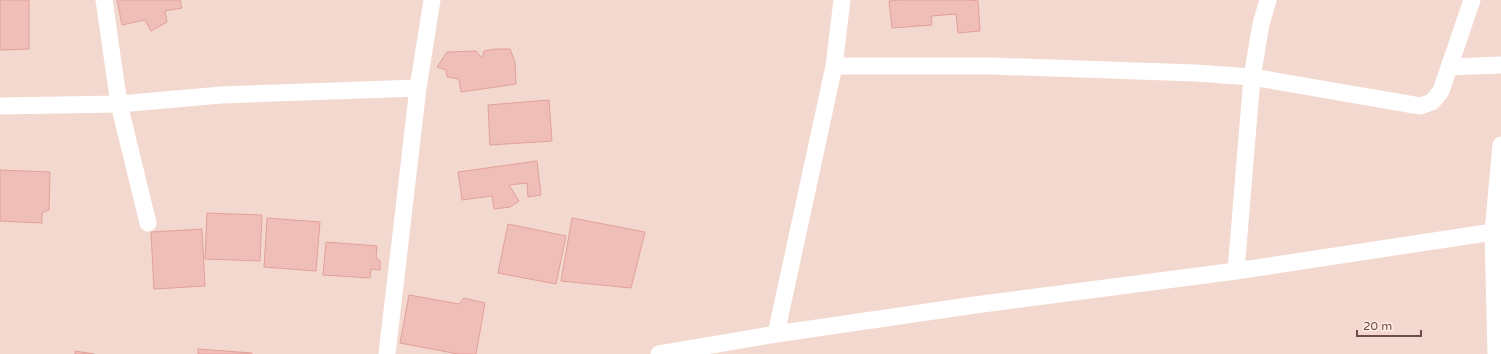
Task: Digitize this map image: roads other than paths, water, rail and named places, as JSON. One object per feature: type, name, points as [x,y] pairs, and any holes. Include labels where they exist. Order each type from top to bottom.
[{"type":"street","points":[[104,0],[119,104],[148,223]]},
{"type":"street","points":[[387,354],[418,88],[432,0]]},
{"type":"street","points":[[776,334],[834,66],[842,0]]},
{"type":"street","points":[[1236,271],[1252,77],[1261,24],[1268,0]]},
{"type":"street","points":[[834,66],[991,66],[1194,73],[1252,77],[1420,106],[1432,102],[1441,91],[1472,0]]},
{"type":"street","points":[[1449,67],[1501,65]]},
{"type":"street","points":[[0,106],[119,104],[221,95],[418,88]]},
{"type":"street","points":[[1496,354],[1493,232],[1501,145]]},
{"type":"street","points":[[660,354],[776,334],[976,305],[1236,271],[1493,232]]}]
